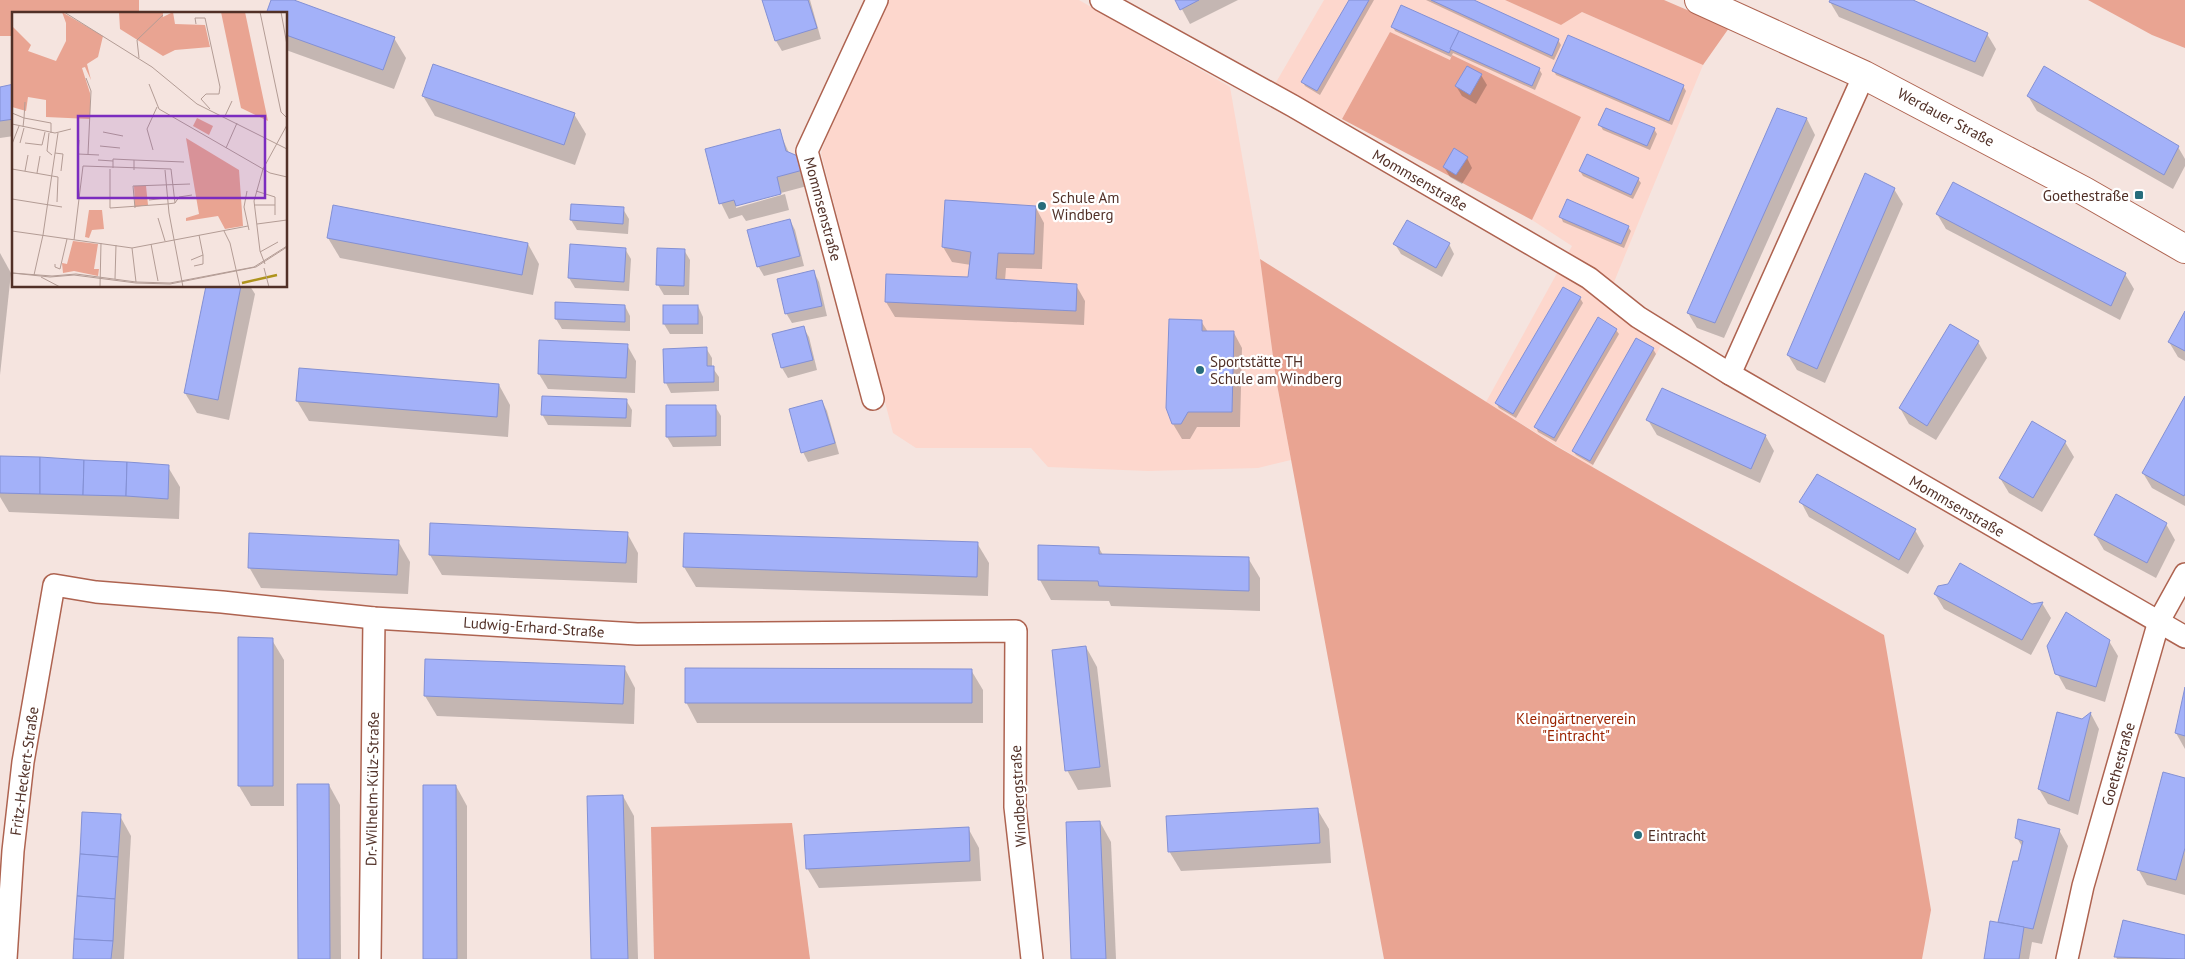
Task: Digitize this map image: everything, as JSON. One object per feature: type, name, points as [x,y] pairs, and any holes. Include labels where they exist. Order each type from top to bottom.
[{"type":"main road","name":"Werdauer Straße","points":[[1699,0],[1864,75],[2067,182],[2185,250]]},
{"type":"street","name":"Mommsenstraße","points":[[873,399],[807,151],[878,0]]},
{"type":"street","name":"Mommsenstraße","points":[[1101,0],[1293,106],[1589,278],[1638,317],[1730,374],[1951,504],[2185,637]]},
{"type":"street","points":[[1730,374],[1864,75]]},
{"type":"street","name":"Goethestraße","points":[[2067,959],[2083,886],[2159,621],[2185,574]]},
{"type":"street","name":"Ludwig-Erhard-Straße","points":[[54,585],[96,592],[222,602],[374,618],[637,634],[1016,632]]},
{"type":"street","name":"Fritz-Heckert-Straße","points":[[6,959],[13,851],[23,762],[54,585]]},
{"type":"street","name":"Dr.-Wilhelm-Külz-Straße","points":[[370,959],[374,618]]},
{"type":"street","name":"Windbergstraße","points":[[1016,632],[1015,807],[1032,959]]},
{"type":"shaded area","name":"Schule Am Windberg","points":[[889,0],[1079,0],[1230,87],[1260,259],[1276,379],[1291,460],[1258,468],[1148,471],[1048,467],[1031,448],[916,448],[893,433],[821,153]]},
{"type":"shaded area","points":[[1324,0],[1505,0],[1561,25],[1582,12],[1703,65],[1605,304],[1663,342],[1592,467],[1486,402],[1572,246],[1532,220],[1581,117],[1452,55],[1450,60],[1390,32],[1342,119],[1275,84]]},
{"type":"green space","points":[[0,0],[139,0],[139,12],[12,12],[12,36],[0,36]]},
{"type":"green space","points":[[1505,0],[1664,0],[1729,28],[1703,65],[1582,12],[1561,25]]},
{"type":"green space","points":[[2088,0],[2185,0],[2185,48],[2152,35]]},
{"type":"green space","points":[[1390,32],[1450,60],[1452,55],[1581,117],[1532,220],[1342,119]]},
{"type":"green space","name":"Kleingärtnerverein \"Eintracht\"","points":[[1260,259],[1556,446],[1884,635],[1931,910],[1922,959],[1384,959],[1276,379]]},
{"type":"green space","points":[[792,823],[810,959],[654,959],[651,827]]},
{"type":"building","points":[[271,0],[294,0],[395,37],[383,70],[288,36],[288,12],[267,12]]},
{"type":"building","points":[[762,0],[808,0],[817,28],[775,41]]},
{"type":"building","points":[[1175,0],[1199,0],[1180,10]]},
{"type":"building","points":[[1349,0],[1369,0],[1317,91],[1301,82]]},
{"type":"building","points":[[1431,0],[1474,0],[1559,39],[1552,56]]},
{"type":"building","points":[[1830,0],[1913,0],[1988,33],[1975,62],[1829,2]]},
{"type":"building","points":[[1401,5],[1459,31],[1449,53],[1391,27]]},
{"type":"building","points":[[1459,31],[1540,68],[1532,86],[1450,49]]},
{"type":"building","points":[[1568,35],[1684,85],[1669,121],[1552,71]]},
{"type":"building","points":[[433,64],[575,113],[564,145],[422,96]]},
{"type":"building","points":[[1467,66],[1482,74],[1470,95],[1455,86]]},
{"type":"building","points":[[2044,66],[2179,146],[2164,175],[2027,96]]},
{"type":"building","points":[[12,84],[12,119],[0,121],[0,87]]},
{"type":"building","points":[[1606,108],[1655,128],[1647,146],[1598,125]]},
{"type":"building","points":[[1777,108],[1807,118],[1715,323],[1687,313]]},
{"type":"building","points":[[780,129],[786,151],[800,157],[803,170],[777,177],[781,194],[736,206],[734,200],[719,204],[705,149]]},
{"type":"building","points":[[1454,148],[1468,157],[1456,175],[1443,167]]},
{"type":"building","points":[[1587,154],[1639,178],[1631,195],[1579,171]]},
{"type":"building","points":[[1865,173],[1895,188],[1817,369],[1787,355]]},
{"type":"building","points":[[1953,182],[2126,273],[2111,306],[1936,214]]},
{"type":"building","points":[[1567,199],[1629,226],[1621,244],[1559,217]]},
{"type":"building","name":"Schule Am Windberg","points":[[945,200],[1036,206],[1034,254],[998,253],[996,279],[1077,284],[1076,311],[885,302],[886,274],[968,277],[971,252],[942,247]]},
{"type":"building","points":[[571,204],[624,207],[623,224],[570,220]]},
{"type":"building","points":[[333,205],[528,243],[522,275],[327,238]]},
{"type":"building","points":[[790,219],[800,256],[757,267],[747,230]]},
{"type":"building","points":[[1407,220],[1450,243],[1436,268],[1393,244]]},
{"type":"building","points":[[570,244],[626,248],[624,282],[568,278]]},
{"type":"building","points":[[657,248],[685,249],[684,286],[656,285]]},
{"type":"building","points":[[814,270],[822,306],[785,314],[777,279]]},
{"type":"building","points":[[1563,287],[1581,297],[1513,414],[1495,403]]},
{"type":"building","points":[[206,288],[241,288],[218,400],[184,393]]},
{"type":"building","points":[[555,302],[625,305],[625,322],[555,319]]},
{"type":"building","points":[[663,305],[698,305],[698,324],[663,324]]},
{"type":"building","points":[[2185,311],[2185,351],[2168,342]]},
{"type":"building","points":[[1598,317],[1617,329],[1554,438],[1534,427]]},
{"type":"building","name":"Sportstätte TH Schule am Windberg","points":[[1169,319],[1202,320],[1202,331],[1234,331],[1232,412],[1188,412],[1181,424],[1172,424],[1166,408]]},
{"type":"building","points":[[1950,324],[1979,341],[1927,426],[1899,408]]},
{"type":"building","points":[[804,326],[813,360],[781,368],[772,334]]},
{"type":"building","points":[[1636,338],[1654,348],[1590,461],[1572,451]]},
{"type":"building","points":[[539,340],[628,344],[626,378],[538,374]]},
{"type":"building","points":[[707,347],[707,366],[714,366],[714,382],[664,383],[663,349]]},
{"type":"building","points":[[299,368],[499,384],[497,417],[296,401]]},
{"type":"building","points":[[1662,388],[1766,435],[1751,469],[1646,420]]},
{"type":"building","points":[[542,396],[627,399],[626,418],[541,415]]},
{"type":"building","points":[[2185,396],[2185,494],[2184,496],[2142,473]]},
{"type":"building","points":[[822,400],[835,443],[801,453],[789,409]]},
{"type":"building","points":[[666,405],[716,405],[716,436],[666,437]]},
{"type":"building","points":[[2032,421],[2066,441],[2033,498],[1999,478]]},
{"type":"building","points":[[0,456],[40,457],[40,494],[0,493]]},
{"type":"building","points":[[40,457],[84,460],[83,495],[40,494]]},
{"type":"building","points":[[84,460],[127,462],[126,496],[83,495]]},
{"type":"building","points":[[127,462],[169,465],[168,499],[126,496]]},
{"type":"building","points":[[1817,474],[1916,529],[1899,560],[1799,502]]},
{"type":"building","points":[[2116,494],[2167,523],[2147,563],[2094,535]]},
{"type":"building","points":[[430,523],[628,532],[626,563],[429,555]]},
{"type":"building","points":[[249,533],[399,540],[397,575],[248,568]]},
{"type":"building","points":[[684,533],[978,542],[977,577],[683,567]]},
{"type":"building","points":[[1038,545],[1099,547],[1099,554],[1249,557],[1249,591],[1099,586],[1098,581],[1038,580]]},
{"type":"building","points":[[1960,563],[2032,604],[2043,602],[2022,640],[1934,594],[1938,586],[1948,584]]},
{"type":"building","points":[[2066,612],[2110,640],[2096,687],[2055,674],[2047,646]]},
{"type":"building","points":[[238,637],[273,638],[273,786],[238,786]]},
{"type":"building","points":[[1086,646],[1100,767],[1065,771],[1052,650]]},
{"type":"building","points":[[425,659],[625,666],[623,704],[424,696]]},
{"type":"building","points":[[685,668],[972,669],[972,703],[685,703]]},
{"type":"building","points":[[2185,687],[2185,736],[2175,733]]},
{"type":"building","points":[[2057,712],[2082,719],[2091,712],[2069,801],[2038,789]]},
{"type":"building","points":[[2163,772],[2185,778],[2185,848],[2176,880],[2137,870]]},
{"type":"building","points":[[297,784],[329,784],[330,959],[298,959]]},
{"type":"building","points":[[423,785],[456,785],[457,959],[423,959]]},
{"type":"building","points":[[623,795],[628,959],[591,959],[587,796]]},
{"type":"building","points":[[1318,808],[1320,843],[1168,852],[1166,816]]},
{"type":"building","points":[[82,812],[121,814],[118,857],[80,854]]},
{"type":"building","points":[[2018,819],[2060,829],[2033,929],[1998,922],[2013,861],[2018,861],[2023,841],[2015,838]]},
{"type":"building","points":[[1100,821],[1106,959],[1071,959],[1066,822]]},
{"type":"building","points":[[969,827],[970,861],[806,869],[804,835]]},
{"type":"building","points":[[80,854],[118,857],[115,899],[77,896]]},
{"type":"building","points":[[77,896],[115,899],[113,941],[74,939]]},
{"type":"building","points":[[2123,920],[2185,935],[2185,959],[2114,957]]},
{"type":"building","points":[[1990,921],[2024,927],[2019,959],[1984,959]]},
{"type":"building","points":[[74,939],[113,941],[111,959],[73,959]]},
{"type":"place","name":"Goethestraße","points":[[2139,195]]},
{"type":"place","name":"Schule Am Windberg","points":[[1042,206]]},
{"type":"place","name":"Sportstätte TH Schule am Windberg","points":[[1200,370]]},
{"type":"place","name":"Eintracht","points":[[1638,835]]}]
